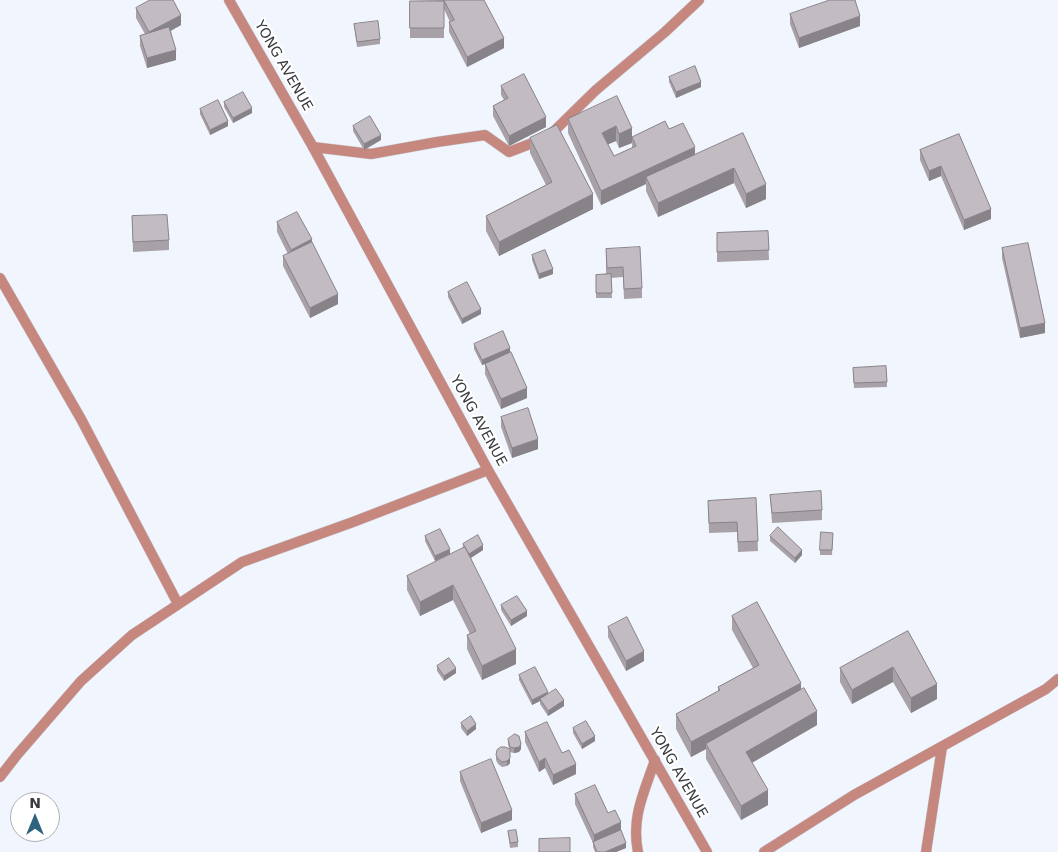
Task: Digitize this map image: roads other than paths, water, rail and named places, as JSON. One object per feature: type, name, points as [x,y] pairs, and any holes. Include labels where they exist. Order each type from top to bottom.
[{"type":"street","name":"YONG AVENUE","points":[[230,0],[313,147],[488,470],[707,852]]},
{"type":"street","points":[[313,147],[371,154],[437,142],[485,136],[509,152],[517,149],[548,137],[596,90],[665,32],[699,0]]},
{"type":"street","points":[[0,278],[81,419],[178,604]]},
{"type":"street","points":[[0,777],[81,681],[132,636],[242,562],[488,470]]},
{"type":"street","points":[[764,852],[854,795],[1046,689],[1058,679]]},
{"type":"street","points":[[929,850],[942,747]]},
{"type":"street","points":[[638,852],[635,838],[636,818],[655,760]]}]
